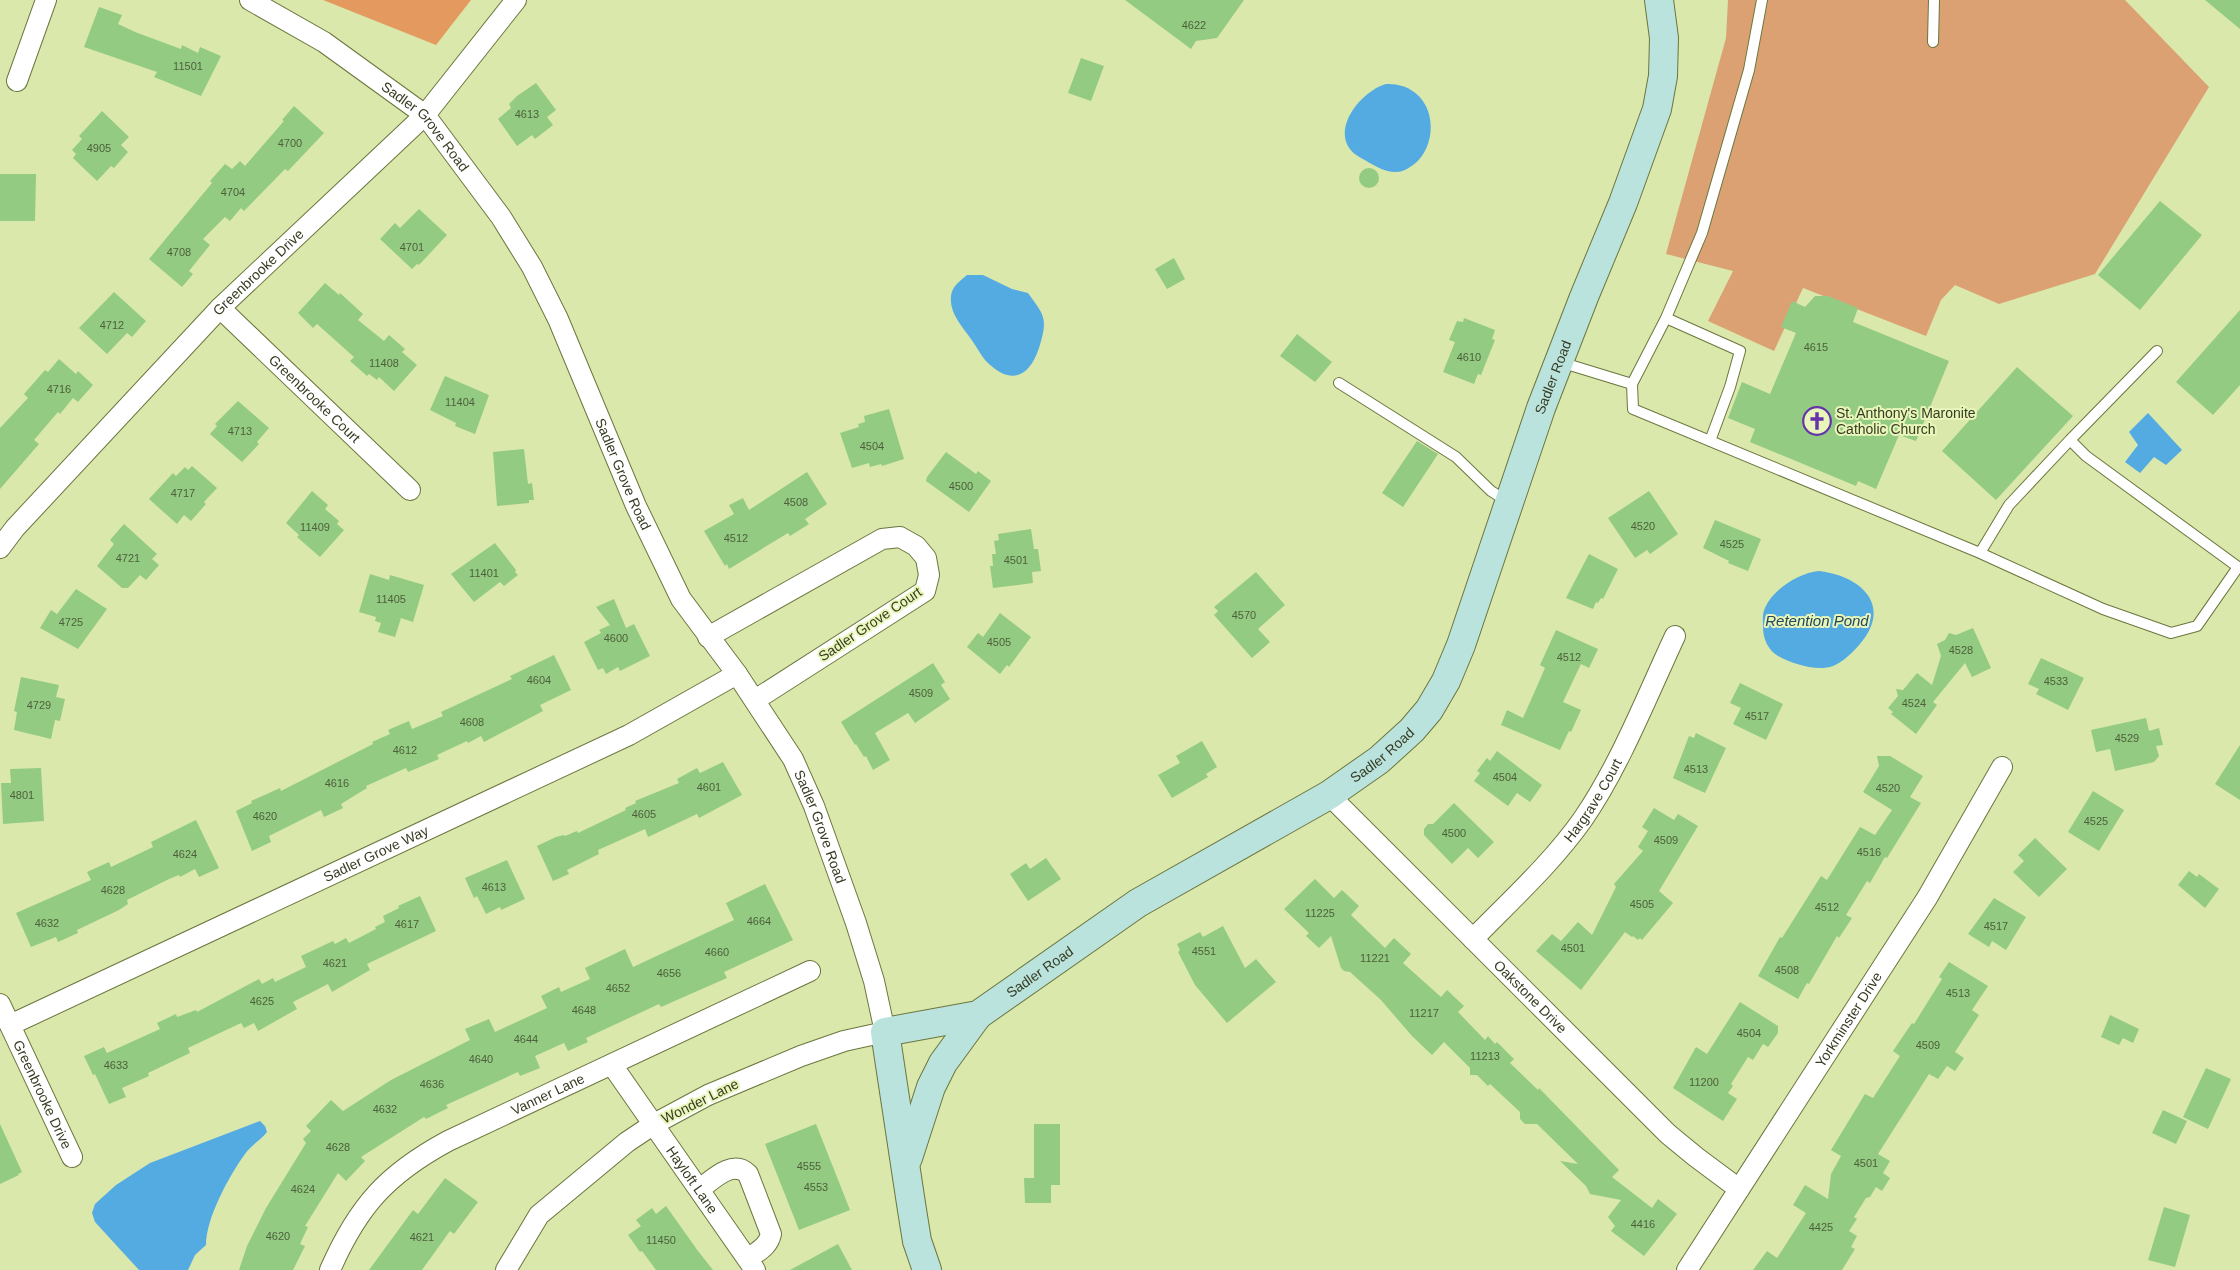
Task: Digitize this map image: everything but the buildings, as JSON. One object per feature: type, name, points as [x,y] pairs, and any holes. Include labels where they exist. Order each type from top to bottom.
[{"type":"street","points":[[18,81],[46,0]]},
{"type":"street","name":"Sadler Grove Road","points":[[250,0],[324,42],[425,115],[501,217],[532,267],[558,319],[636,506],[681,599],[737,674],[793,759],[814,806],[856,923],[874,981],[885,1032]]},
{"type":"street","name":"Greenbrooke Drive","points":[[0,548],[21,520],[220,308],[425,115],[516,0]]},
{"type":"street","name":"Sadler Road","points":[[885,1032],[978,1016],[1138,903],[1329,795],[1379,760],[1412,730],[1429,710],[1446,681],[1461,645],[1559,362],[1623,203],[1657,109],[1663,76],[1664,38],[1659,0]]},
{"type":"street","name":"Greenbrooke Court","points":[[220,308],[410,490]]},
{"type":"street","name":"Sadler Grove Court","points":[[708,637],[882,539],[900,537],[916,546],[926,558],[929,575],[925,590],[755,700]]},
{"type":"street","name":"Hargrave Court","points":[[1473,939],[1554,856],[1583,819],[1605,783],[1675,636]]},
{"type":"street","name":"Sadler Grove Way","points":[[10,1025],[629,735],[737,674]]},
{"type":"street","name":"Yorkminster Drive","points":[[1688,1270],[1927,898],[2002,767]]},
{"type":"street","name":"Oakstone Drive","points":[[1329,795],[1668,1134],[1739,1189]]},
{"type":"street","name":"Vanner Lane","points":[[330,1270],[347,1236],[367,1205],[391,1178],[417,1158],[456,1137],[810,972]]},
{"type":"street","name":"Greenbrooke Drive","points":[[0,1004],[72,1157]]},
{"type":"street","points":[[906,1164],[931,1087],[943,1063],[978,1016]]},
{"type":"street","points":[[885,1032],[917,1241],[927,1270]]},
{"type":"street","name":"Wonder Lane","points":[[506,1270],[538,1215],[627,1142],[654,1124],[708,1095],[801,1056],[844,1041],[885,1032]]},
{"type":"street","name":"Hayloft Lane","points":[[612,1064],[752,1264]]},
{"type":"street","points":[[700,1189],[724,1171],[734,1168],[744,1170],[748,1174],[771,1234],[770,1241],[752,1264]]},
{"type":"lane","points":[[1762,0],[1749,70],[1702,233],[1666,318],[1632,384],[1633,409],[1980,553],[2103,609],[2171,633],[2196,626],[2238,566],[2086,456],[2070,440]]},
{"type":"lane","points":[[1933,42],[1934,0]]},
{"type":"lane","points":[[1666,318],[1740,350],[1730,387],[1710,441]]},
{"type":"lane","points":[[1980,553],[2009,505],[2157,351]]},
{"type":"lane","points":[[1559,362],[1632,384]]},
{"type":"lane","points":[[1339,383],[1456,457],[1491,491],[1509,502]]},
{"type":"shaded area","points":[[323,0],[471,0],[436,45]]},
{"type":"shaded area","points":[[1728,0],[2125,0],[2209,87],[2095,274],[1999,304],[1955,285],[1941,300],[1926,336],[1803,288],[1774,351],[1708,321],[1733,271],[1666,254],[1726,38]]},
{"type":"water","points":[[1386,84],[1402,86],[1411,90],[1420,97],[1430,116],[1430,138],[1421,158],[1405,170],[1398,172],[1382,169],[1361,158],[1350,149],[1345,139],[1345,128],[1349,116],[1356,106],[1365,96]]},
{"type":"water","points":[[967,275],[983,275],[1012,289],[1028,293],[1038,307],[1043,318],[1043,330],[1039,348],[1026,371],[1013,376],[998,371],[982,356],[957,319],[952,308],[951,296],[953,289]]},
{"type":"water","points":[[2148,413],[2182,450],[2166,465],[2154,457],[2140,473],[2125,462],[2138,445],[2129,432]]},
{"type":"water","name":"Retention Pond","points":[[1819,571],[1848,579],[1868,595],[1873,605],[1873,617],[1869,630],[1860,644],[1840,662],[1827,668],[1813,668],[1774,654],[1765,640],[1763,631],[1764,610],[1774,594],[1795,579],[1811,572]]},
{"type":"water","points":[[260,1121],[265,1126],[267,1132],[247,1151],[232,1174],[214,1210],[206,1245],[195,1255],[188,1270],[139,1270],[95,1222],[92,1213],[95,1204],[116,1185],[150,1163]]},
{"type":"place","name":"St. Anthony's Maronite Catholic Church","points":[[1817,421]]}]
